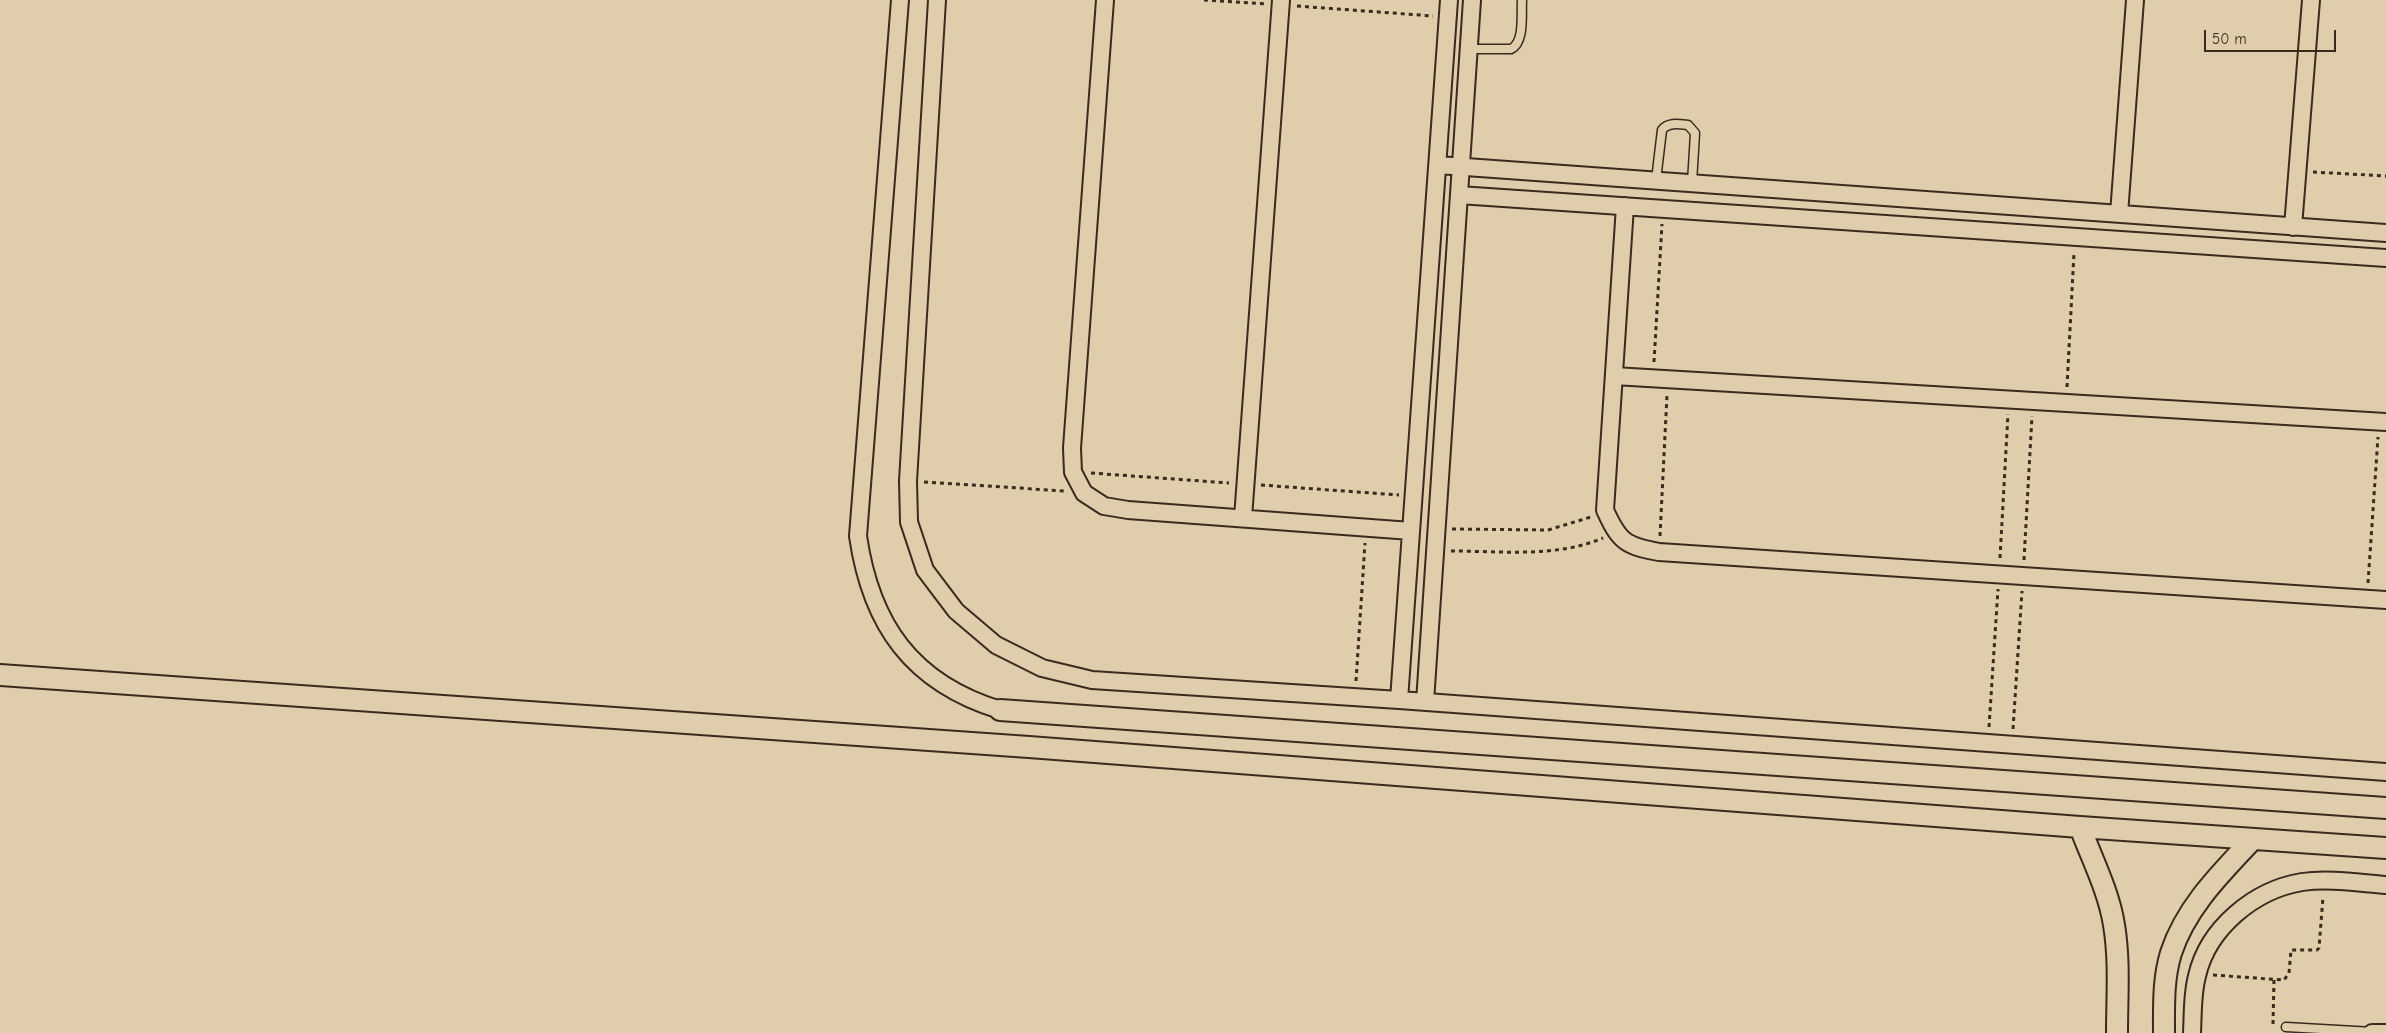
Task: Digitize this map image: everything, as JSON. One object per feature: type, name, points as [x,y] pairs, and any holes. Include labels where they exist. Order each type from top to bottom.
[{"type":"street","points":[[900,0],[858,536],[862,567],[871,596],[890,632],[916,663],[946,687],[981,704],[1000,710],[2386,808]]},
{"type":"street","points":[[937,0],[908,481],[909,522],[926,570],[956,611],[989,639],[1042,668],[1092,680],[1398,700],[2386,772]]},
{"type":"street","points":[[1105,0],[1072,448],[1073,472],[1084,493],[1104,506],[1411,531]]},
{"type":"street","points":[[1398,700],[1449,0]]},
{"type":"street","points":[[1426,702],[1472,0]]},
{"type":"street","points":[[2119,214],[2135,0]]},
{"type":"street","points":[[2293,226],[2311,0]]},
{"type":"street","points":[[1243,518],[1281,3]]},
{"type":"street","points":[[1438,165],[2386,233]]},
{"type":"street","points":[[1460,195],[2386,258]]},
{"type":"street","points":[[1625,206],[1605,510],[1615,532],[1635,548],[1659,552],[2386,600]]},
{"type":"street","points":[[1614,376],[2383,422]]},
{"type":"street","points":[[0,675],[1019,746],[2080,827],[2386,848]]},
{"type":"street","points":[[2080,827],[2106,895],[2114,923],[2118,953],[2117,1033]]},
{"type":"street","points":[[2164,1033],[2165,986],[2171,954],[2184,924],[2208,889],[2253,839]]},
{"type":"street","points":[[2192,1033],[2193,997],[2197,974],[2215,936],[2244,906],[2262,895],[2302,882],[2324,880],[2386,885]]},
{"type":"lane","points":[[1469,49],[1511,49],[1516,47],[1520,37],[1522,0]]},
{"type":"lane","points":[[1656,180],[1662,130],[1668,125],[1683,124],[1688,125],[1695,133],[1692,183]]},
{"type":"lane","points":[[2286,1027],[2378,1032]]},
{"type":"path","points":[[1204,0],[1281,3],[1448,17]]},
{"type":"path","points":[[2298,171],[2386,176]]},
{"type":"path","points":[[1659,552],[1663,208]]},
{"type":"path","points":[[2066,402],[2075,236]]},
{"type":"path","points":[[2367,598],[2383,422]]},
{"type":"path","points":[[908,481],[1084,493]]},
{"type":"path","points":[[1437,529],[1548,530],[1574,524],[1605,510]]},
{"type":"path","points":[[1354,697],[1366,528]]},
{"type":"path","points":[[1435,552],[1548,551],[1586,544],[1615,532]]},
{"type":"path","points":[[2197,974],[2284,980],[2287,977],[2291,950],[2317,950],[2319,948],[2324,880]]},
{"type":"path","points":[[2273,1026],[2274,979]]}]
